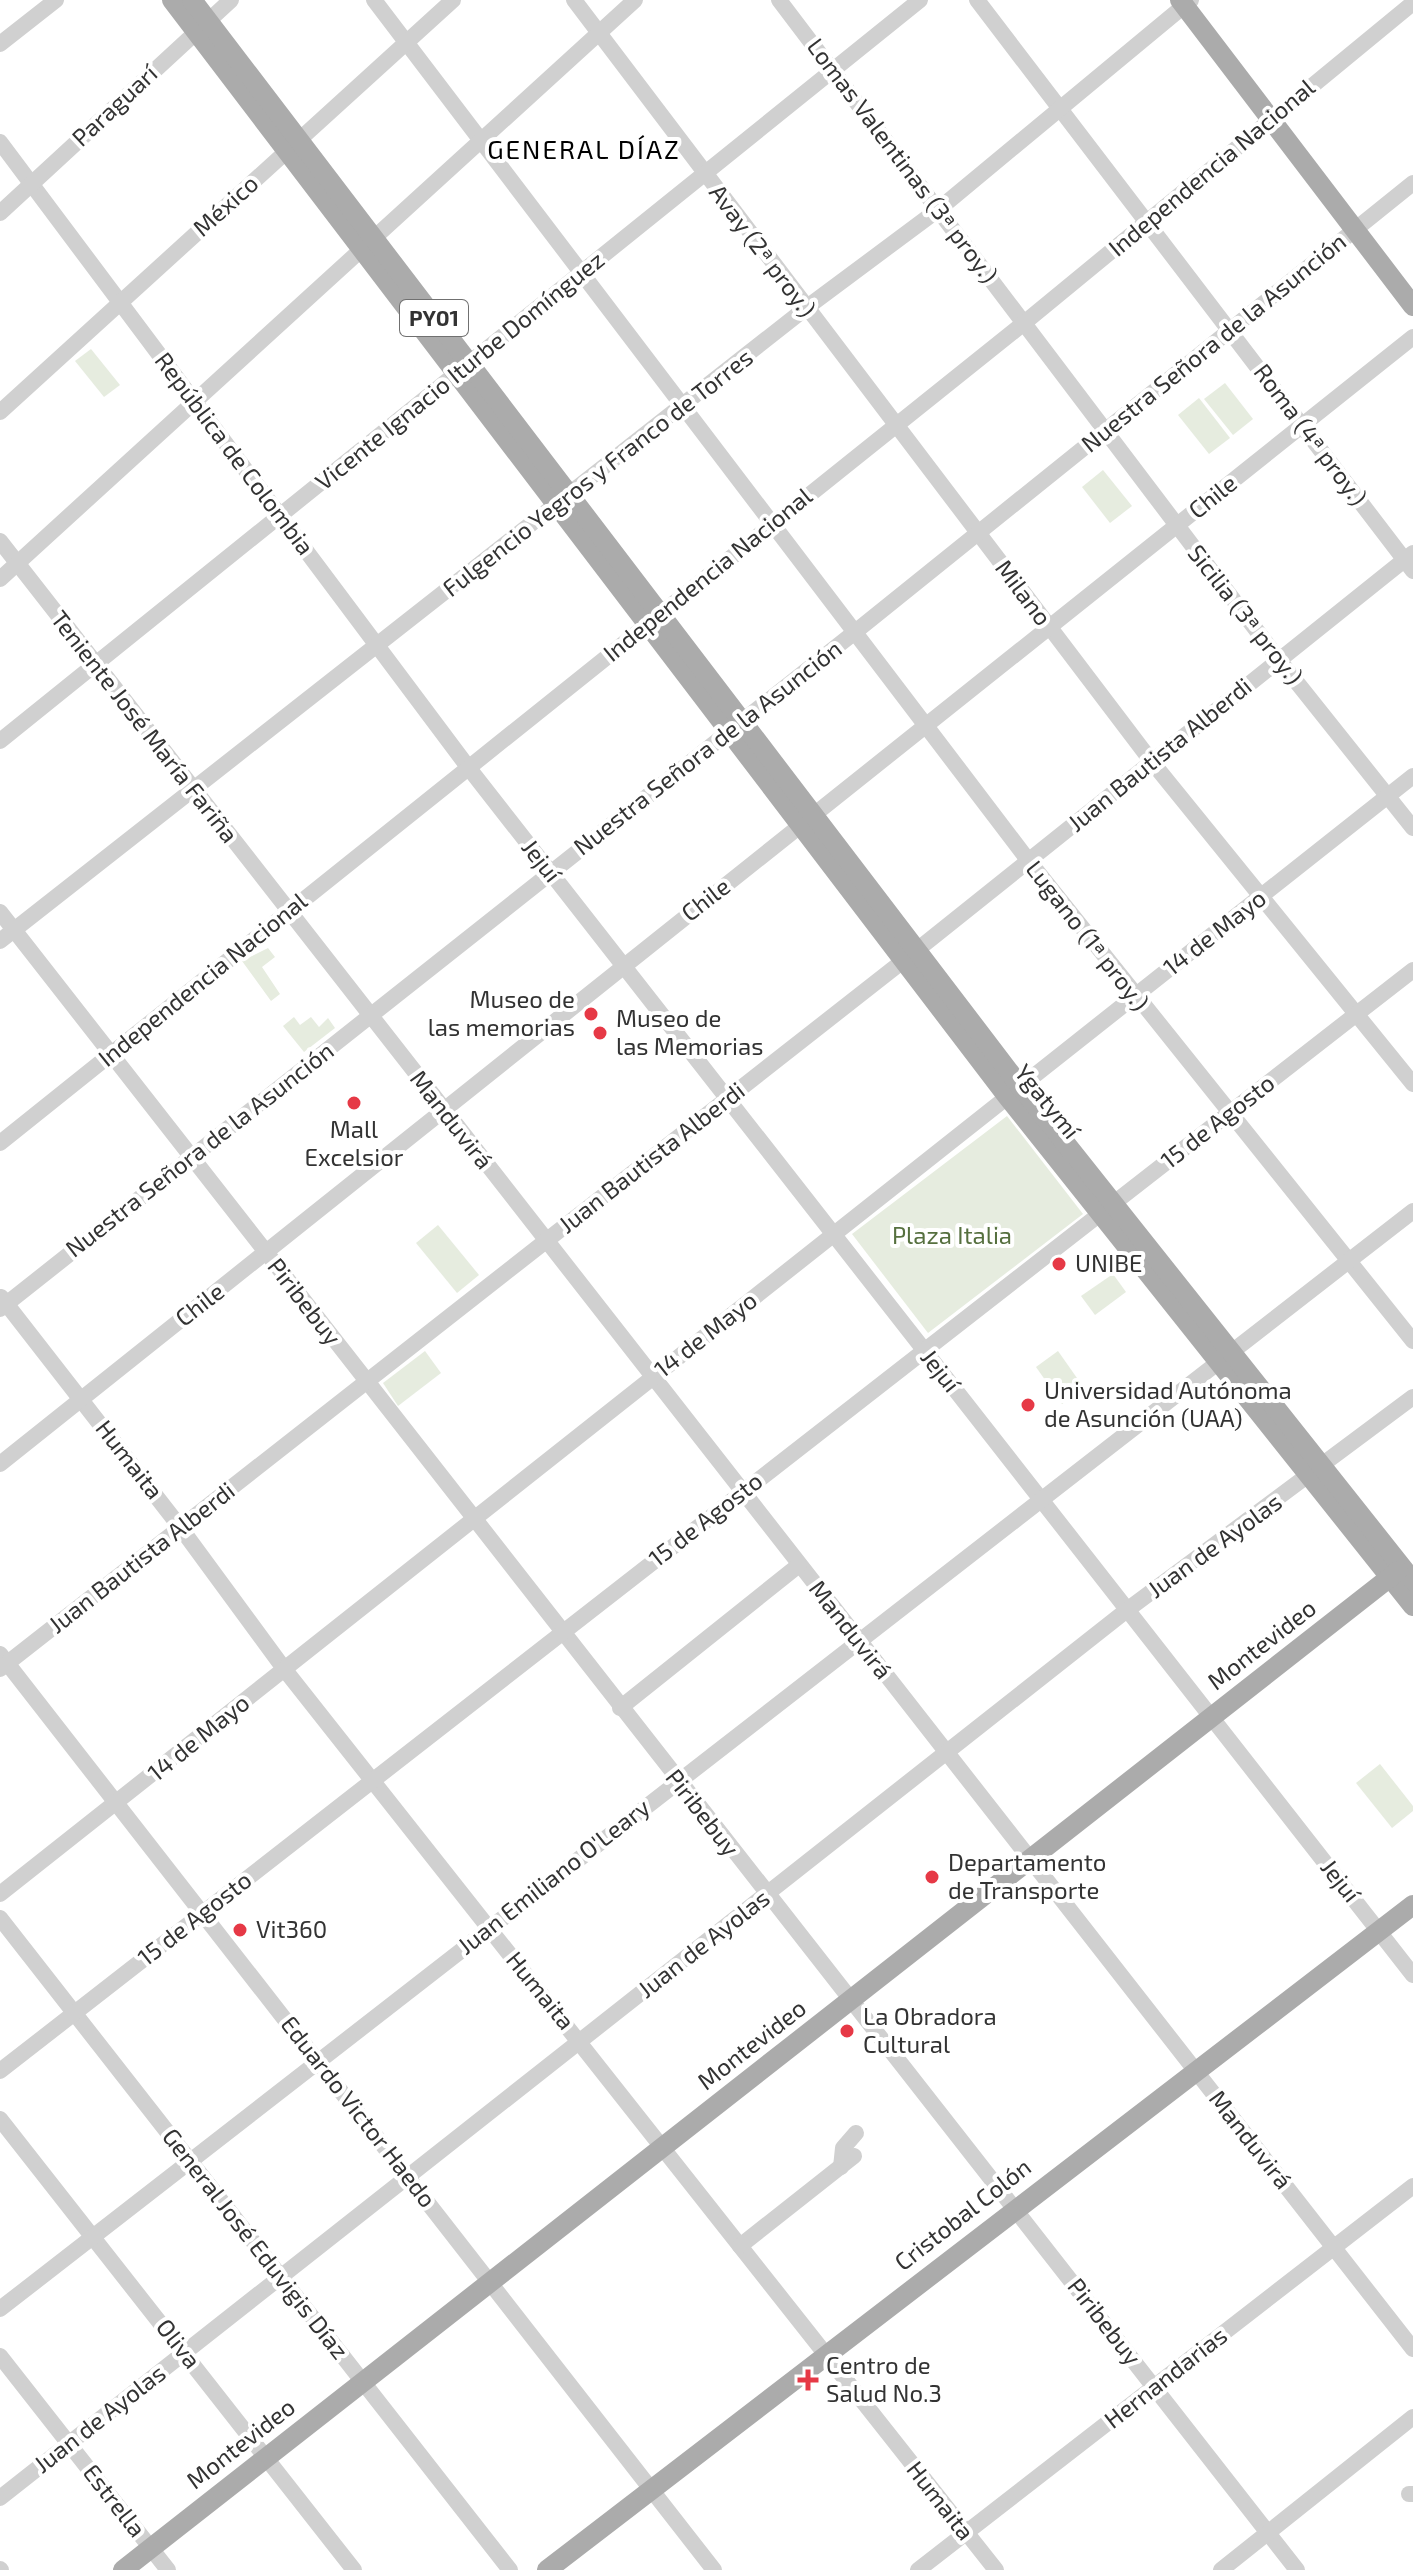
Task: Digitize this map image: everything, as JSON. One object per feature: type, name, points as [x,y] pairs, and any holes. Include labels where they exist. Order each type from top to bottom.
[{"type":"main road","name":"PY01","points":[[172,0],[202,26],[655,618]]},
{"type":"main road","name":"PY01","points":[[192,0],[202,26]]},
{"type":"main road","points":[[1185,2],[1413,306]]},
{"type":"main road","name":"Ygatymí","points":[[655,618],[1013,1091],[1109,1207],[1317,1472],[1405,1572],[1413,1606]]},
{"type":"main road","name":"Montevideo","points":[[123,2570],[1211,1717],[1405,1572]]},
{"type":"main road","name":"Cristobal Colón","points":[[547,2570],[1413,1905]]},
{"type":"street","points":[[0,44],[56,0]]},
{"type":"street","name":"Paraguarí","points":[[0,213],[231,0]]},
{"type":"street","name":"Lugano (1ª proy.)","points":[[374,0],[1028,860],[1413,1341]]},
{"type":"street","name":"México","points":[[0,412],[453,0]]},
{"type":"street","name":"Avay (2ª proy.)","points":[[574,0],[895,423]]},
{"type":"street","points":[[0,579],[192,400],[635,0]]},
{"type":"street","name":"Lomas Valentinas (3ª proy.)","points":[[779,0],[1024,323]]},
{"type":"street","name":"Vicente Ignacio Iturbe Domínguez","points":[[0,741],[920,0]]},
{"type":"street","name":"Roma (4ª proy.)","points":[[977,0],[1302,426],[1410,561]]},
{"type":"street","name":"Fulgencio Yegros y Franco de Torres","points":[[0,941],[806,308],[939,209],[1062,110],[1185,2]]},
{"type":"street","name":"Independencia Nacional","points":[[0,1143],[895,423],[1024,323],[1269,118],[1413,3]]},
{"type":"street","name":"República de Colombia","points":[[0,142],[468,767]]},
{"type":"street","name":"Nuestra Señora de la Asunción","points":[[2,1303],[192,1157],[855,632],[1413,183]]},
{"type":"street","name":"Sicilia (3ª proy.)","points":[[1024,323],[1279,660],[1413,828]]},
{"type":"street","name":"Chile","points":[[0,1464],[1413,337]]},
{"type":"street","name":"Milano","points":[[895,423],[1152,762],[1413,1084]]},
{"type":"street","name":"Teniente José María Fariña","points":[[0,541],[287,913]]},
{"type":"street","name":"Juan Bautista Alberdi","points":[[2,1662],[180,1527],[911,955],[1279,660],[1410,561]]},
{"type":"street","name":"Jejuí","points":[[468,767],[1413,1975]]},
{"type":"street","name":"14 de Mayo","points":[[0,1894],[1413,776]]},
{"type":"street","name":"Piribebuy","points":[[0,912],[1297,2570]]},
{"type":"street","name":"Manduvirá","points":[[287,913],[1413,2349]]},
{"type":"street","name":"15 de Agosto","points":[[0,2071],[1413,970]]},
{"type":"street","name":"Juan Emiliano O'Leary","points":[[0,2309],[1413,1211]]},
{"type":"street","name":"Humaita","points":[[2,1303],[180,1527],[285,1670],[996,2570]]},
{"type":"street","name":"Juan de Ayolas","points":[[0,2498],[1127,1610],[1317,1472],[1413,1397]]},
{"type":"street","points":[[620,1708],[799,1565]]},
{"type":"street","name":"Eduardo Victor Haedo","points":[[2,1662],[117,1804],[714,2570]]},
{"type":"street","name":"General José Eduvigis Díaz","points":[[0,1918],[510,2570]]},
{"type":"street","name":"Oliva","points":[[0,2119],[354,2570]]},
{"type":"street","points":[[740,2246],[848,2161],[843,2148],[856,2133]]},
{"type":"street","name":"Hernandarias","points":[[918,2570],[1413,2186]]},
{"type":"street","name":"Estrella","points":[[0,2356],[168,2570]]},
{"type":"street","points":[[1221,2570],[1413,2417]]},
{"type":"green space","points":[[91,349],[120,385],[104,397],[75,361]]},
{"type":"green space","points":[[1225,383],[1253,419],[1233,435],[1204,399]]},
{"type":"green space","points":[[1199,398],[1230,438],[1209,454],[1178,415]]},
{"type":"green space","points":[[1103,470],[1132,506],[1110,523],[1082,487]]},
{"type":"green space","points":[[268,948],[275,957],[262,967],[280,994],[271,1001],[242,961]]},
{"type":"green space","points":[[294,1017],[300,1025],[311,1017],[319,1027],[328,1018],[335,1028],[304,1052],[283,1026]]},
{"type":"green space","name":"Plaza Italia","points":[[1007,1116],[1083,1214],[928,1333],[852,1234]]},
{"type":"green space","points":[[438,1225],[479,1275],[457,1293],[416,1243]]},
{"type":"green space","points":[[1113,1274],[1126,1292],[1095,1315],[1081,1296]]},
{"type":"green space","points":[[425,1351],[441,1373],[398,1406],[383,1383]]},
{"type":"green space","points":[[1058,1351],[1084,1388],[1062,1404],[1036,1367]]},
{"type":"green space","points":[[1380,1764],[1413,1806],[1413,1811],[1392,1828],[1356,1783]]},
{"type":"place","name":"Museo de las memorias","points":[[591,1014]]},
{"type":"place","name":"Museo de las Memorias","points":[[600,1033]]},
{"type":"place","name":"Mall Excelsior","points":[[354,1103]]},
{"type":"place","name":"UNIBE","points":[[1059,1264]]},
{"type":"place","name":"Universidad Autónoma de Asunción (UAA)","points":[[1028,1405]]},
{"type":"place","name":"Departamento de Transporte","points":[[932,1877]]},
{"type":"place","name":"Vit360","points":[[240,1930]]},
{"type":"place","name":"La Obradora Cultural","points":[[847,2031]]},
{"type":"place","name":"Centro de Salud No.3","points":[[808,2380]]},
{"type":"district","name":"GENERAL DÍAZ","points":[[584,150]]}]
